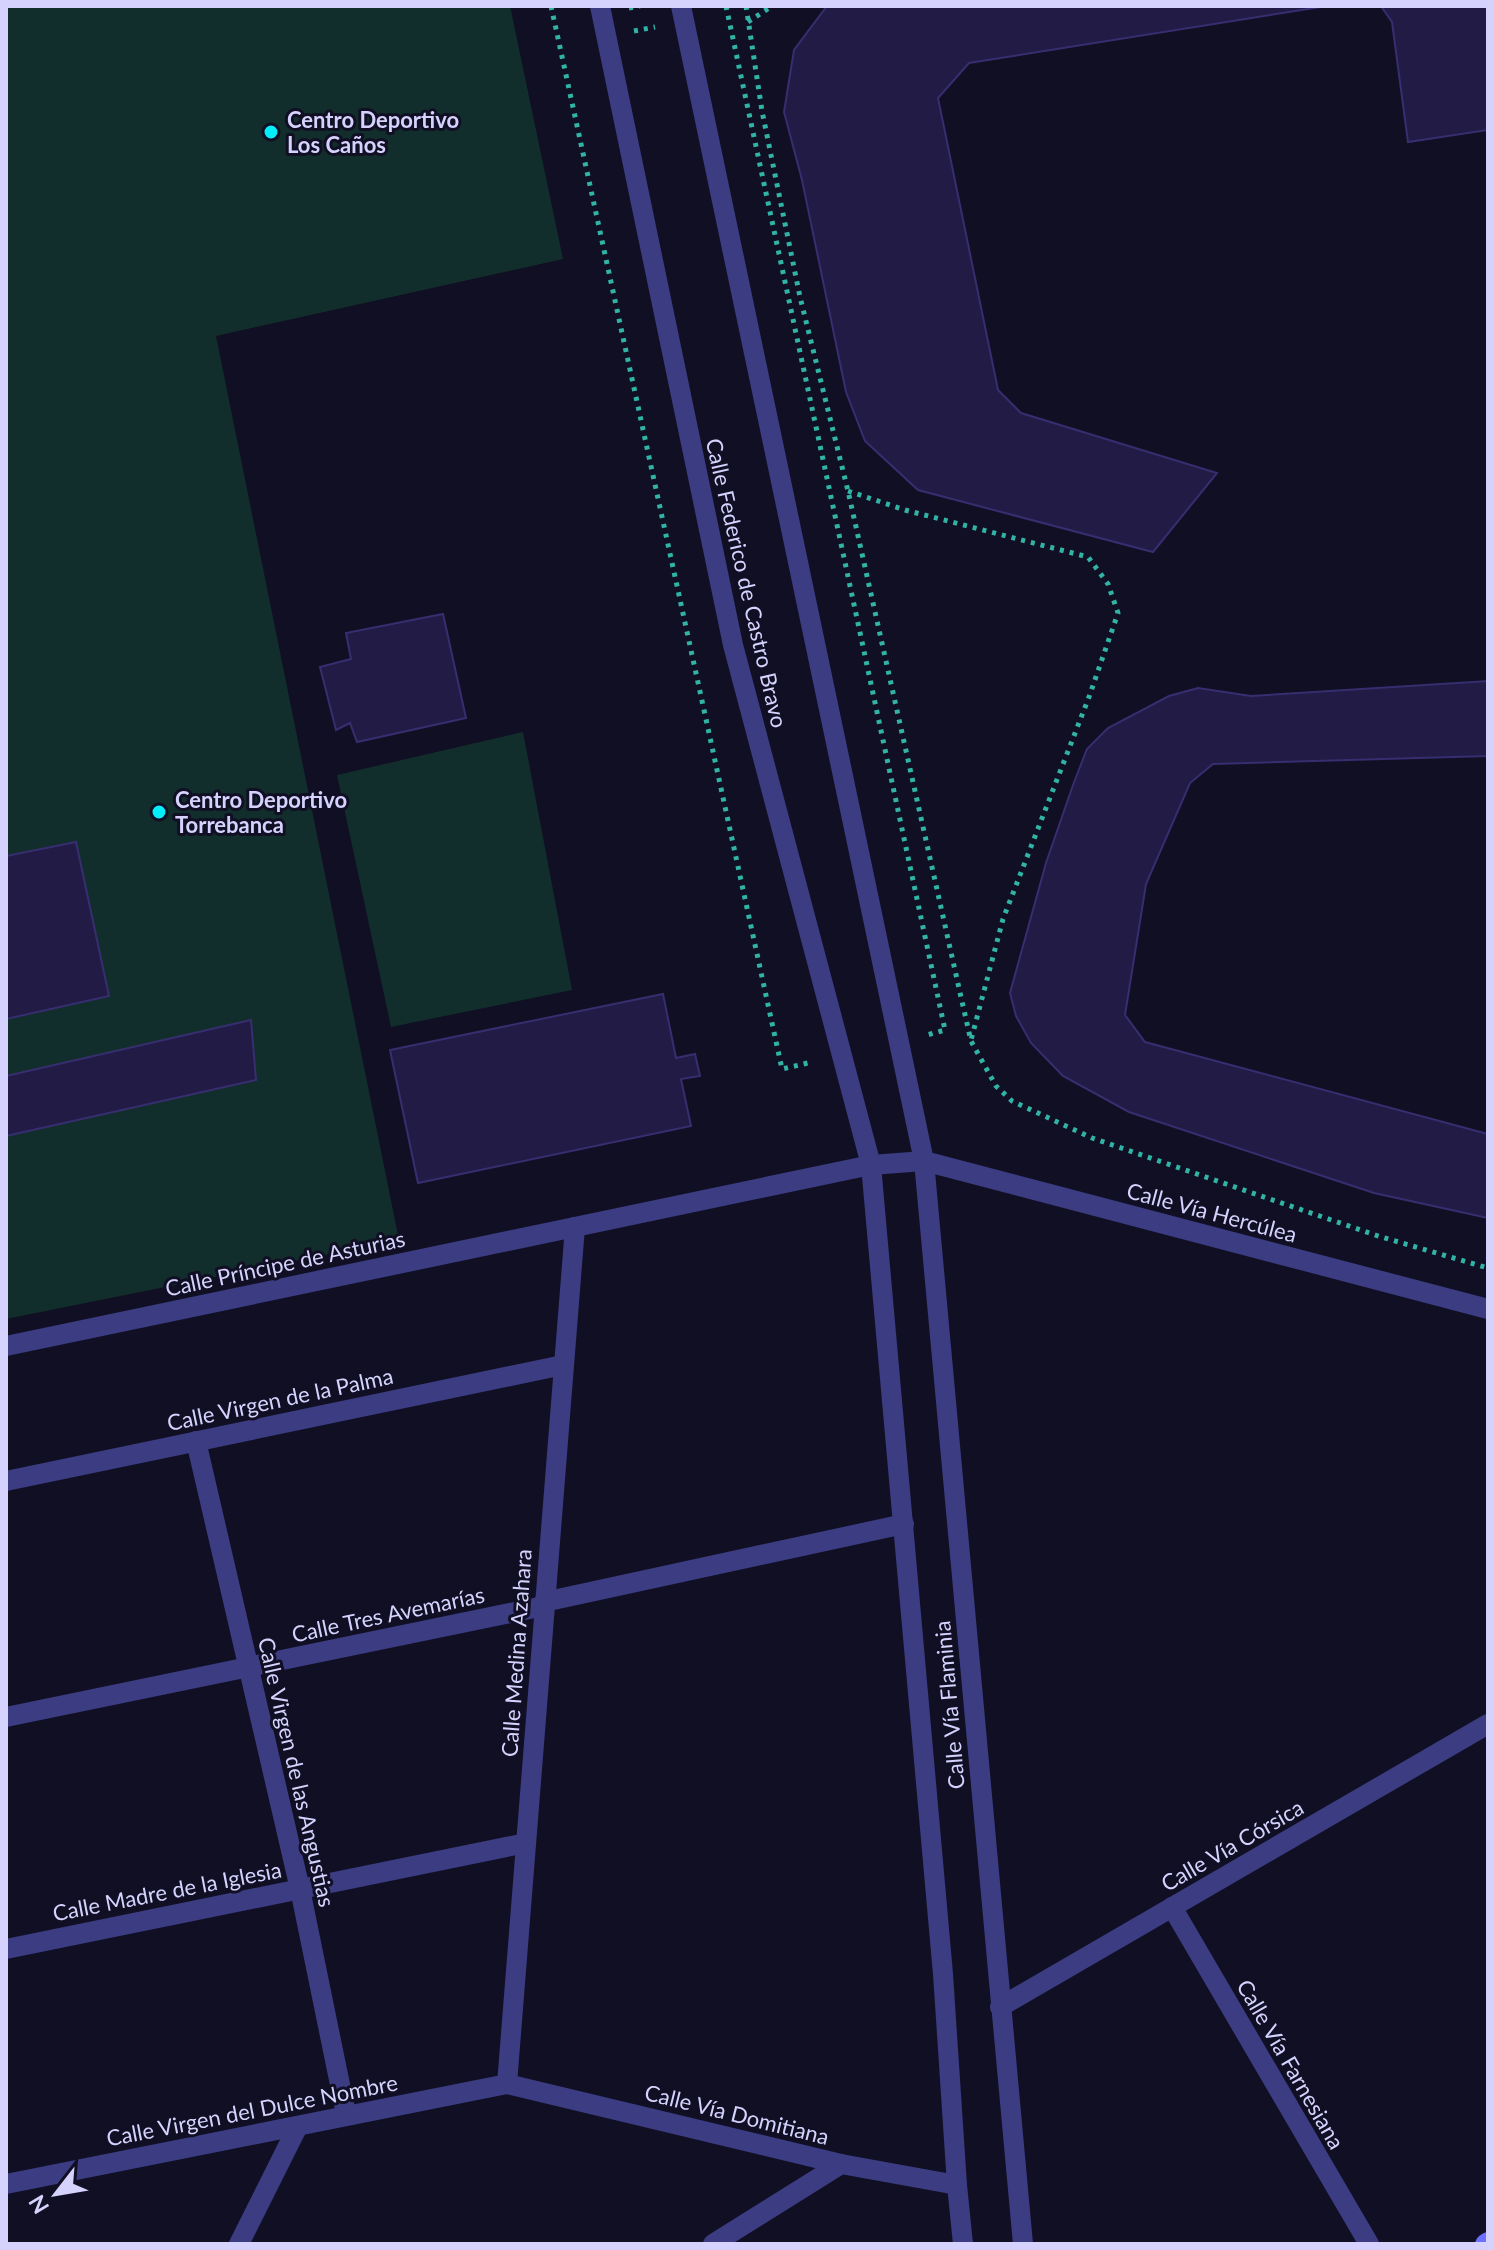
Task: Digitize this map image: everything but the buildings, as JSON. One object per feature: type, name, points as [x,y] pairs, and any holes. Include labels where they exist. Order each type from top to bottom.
[{"type":"street","name":"Calle Federico de Castro Bravo","points":[[600,6],[733,645],[871,1165]]},
{"type":"street","name":"Calle Vía Flaminia","points":[[681,6],[924,1161],[1023,2244]]},
{"type":"street","name":"Calle Vía Hercúlea","points":[[871,1165],[924,1161],[1488,1309]]},
{"type":"street","name":"Calle Príncipe de Asturias","points":[[6,1346],[871,1165]]},
{"type":"street","name":"Calle Vía Flaminia","points":[[871,1165],[943,1974],[963,2244]]},
{"type":"street","name":"Calle Medina Azahara","points":[[507,2084],[575,1227]]},
{"type":"street","name":"Calle Virgen de la Palma","points":[[6,1481],[563,1365]]},
{"type":"street","name":"Calle Virgen de las Angustias","points":[[196,1441],[300,1889],[346,2114]]},
{"type":"street","name":"Calle Tres Avemarías","points":[[6,1717],[249,1668],[904,1524]]},
{"type":"street","name":"Calle Vía Córsica","points":[[1000,2007],[1488,1724]]},
{"type":"street","name":"Calle Madre de la Iglesia","points":[[6,1949],[526,1843]]},
{"type":"street","name":"Calle Vía Farnesiana","points":[[1172,1907],[1369,2244]]},
{"type":"street","name":"Calle Vía Domitiana","points":[[507,2084],[841,2164],[957,2185]]},
{"type":"street","name":"Calle Virgen del Dulce Nombre","points":[[6,2184],[507,2084]]},
{"type":"street","points":[[239,2244],[298,2126]]},
{"type":"street","points":[[713,2244],[841,2164]]},
{"type":"path","points":[[551,6],[782,1069]]},
{"type":"path","points":[[726,6],[945,1030]]},
{"type":"path","points":[[746,6],[762,111],[800,297],[848,491],[971,1041],[996,1086],[1012,1101],[1092,1138],[1378,1236],[1488,1268]]},
{"type":"path","points":[[748,22],[772,6]]},
{"type":"path","points":[[623,33],[663,26]]},
{"type":"path","points":[[848,491],[905,510],[1088,557],[1108,584],[1118,613],[1089,697],[1003,919],[971,1041]]},
{"type":"green space","name":"Centro Deportivo Torrebanca","points":[[6,6],[510,6],[563,259],[216,336],[399,1240],[6,1319]]},
{"type":"green space","points":[[523,732],[572,990],[391,1027],[337,775]]},
{"type":"place","name":"Centro Deportivo Los Caños","points":[[271,132]]},
{"type":"place","name":"Centro Deportivo Torrebanca","points":[[159,812]]}]
